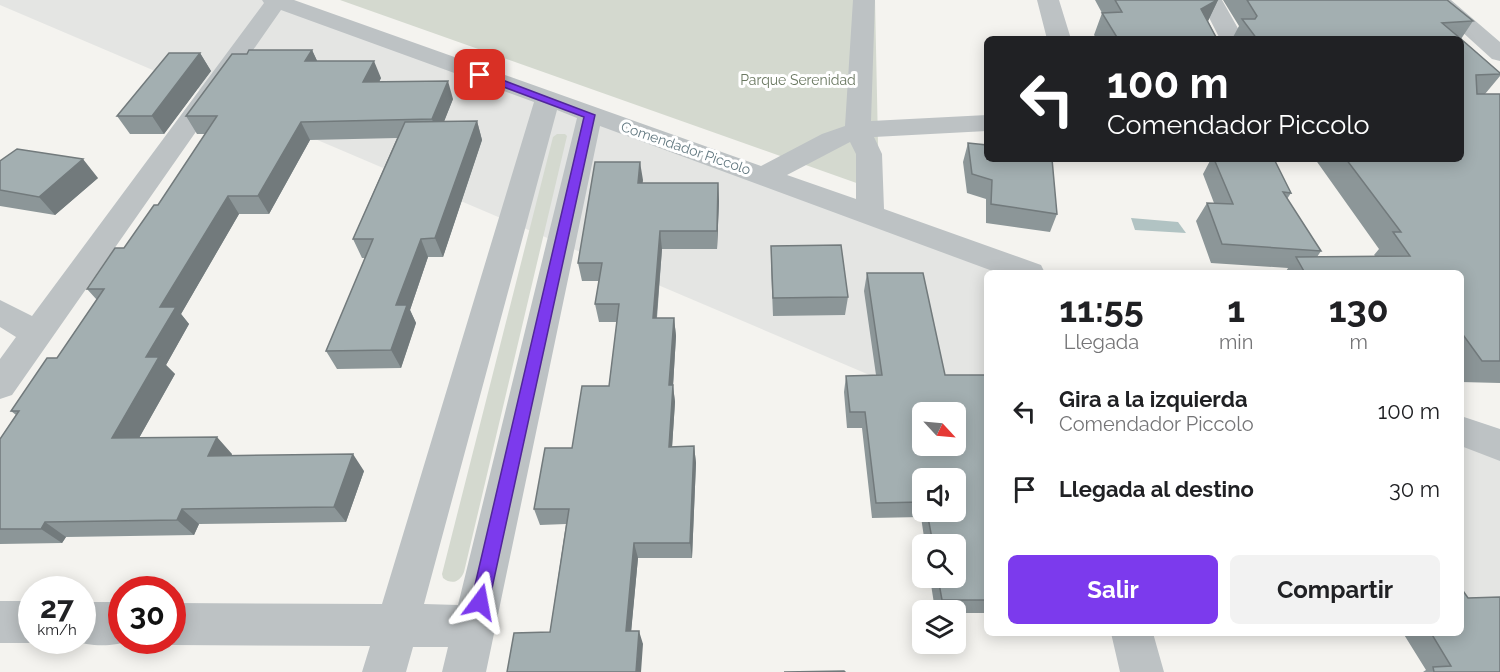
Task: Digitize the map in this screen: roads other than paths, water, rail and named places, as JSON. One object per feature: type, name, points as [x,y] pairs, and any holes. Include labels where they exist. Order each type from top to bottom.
[{"type":"street","points":[[864,0],[858,130],[869,154],[870,214]]},
{"type":"street","points":[[1048,0],[1058,36]]},
{"type":"street","points":[[1211,0],[1230,36]]},
{"type":"street","points":[[1438,0],[1500,54]]},
{"type":"street","points":[[0,385],[275,1]]},
{"type":"street","name":"Comendador Piccolo","points":[[275,1],[547,100],[765,175],[1022,270]]},
{"type":"street","points":[[384,672],[547,100]]},
{"type":"street","points":[[464,672],[590,115]]},
{"type":"street","points":[[765,175],[813,149],[858,130],[984,123]]},
{"type":"street","points":[[0,312],[37,334]]},
{"type":"street","points":[[1464,432],[1500,446]]},
{"type":"street","points":[[0,622],[18,622]]},
{"type":"street","points":[[186,624],[475,626]]},
{"type":"street","points":[[1133,636],[1142,672]]},
{"type":"park label","name":"Parque Serenidad","points":[[798,80]]}]
